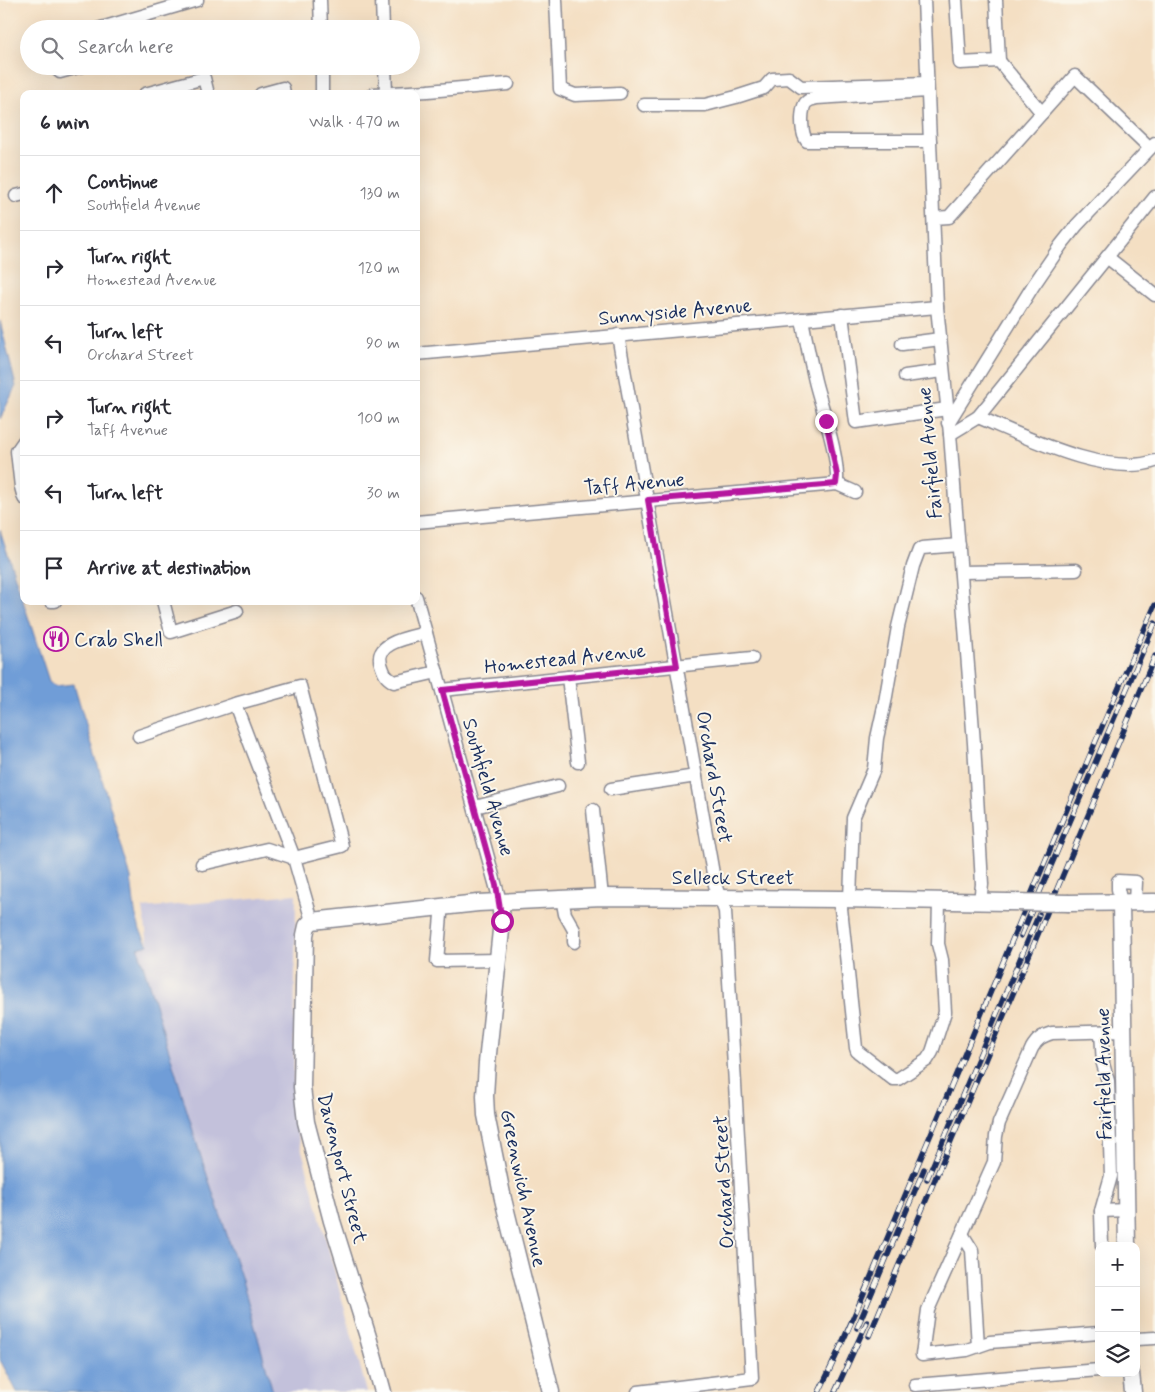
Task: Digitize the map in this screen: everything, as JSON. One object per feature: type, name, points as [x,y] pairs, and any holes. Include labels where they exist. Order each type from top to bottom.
[{"type":"main road","name":"Selleck Street","points":[[312,921],[500,901],[602,897],[720,897],[939,902],[1155,902]]},
{"type":"main road","name":"Greenwich Avenue","points":[[500,901],[502,921],[487,1063],[486,1115],[507,1217],[551,1392]]},
{"type":"main road","name":"Fairfield Avenue","points":[[1127,1242],[1123,1031],[1128,902]]},
{"type":"main road","name":"Davenport Street","points":[[312,921],[307,926],[305,935],[302,1087],[306,1122],[332,1221],[383,1392]]},
{"type":"main road","points":[[1132,1377],[1133,1392]]},
{"type":"street","points":[[129,20],[197,0]]},
{"type":"street","points":[[320,0],[321,20]]},
{"type":"street","points":[[382,0],[383,20]]},
{"type":"street","points":[[556,0],[560,89],[575,96],[620,94]]},
{"type":"street","name":"Fairfield Avenue","points":[[924,0],[937,307],[949,428],[974,743],[982,884],[980,902]]},
{"type":"street","points":[[956,0],[960,63],[999,60]]},
{"type":"street","points":[[996,0],[999,60],[1042,113]]},
{"type":"street","points":[[322,75],[322,90]]},
{"type":"street","points":[[385,75],[386,90]]},
{"type":"street","points":[[934,218],[949,217],[1076,76],[1153,146],[1076,225],[1061,245],[1033,286],[949,428]]},
{"type":"street","points":[[160,90],[204,78],[207,90]]},
{"type":"street","points":[[644,105],[705,105],[764,88],[772,79],[789,78],[801,87],[927,87]]},
{"type":"street","points":[[420,90],[508,84]]},
{"type":"street","points":[[927,87],[809,100],[804,105],[802,131],[807,141],[930,142]]},
{"type":"street","points":[[949,428],[978,417],[1155,197]]},
{"type":"street","points":[[1107,257],[1155,295]]},
{"type":"street","name":"Sunnyside Avenue","points":[[420,354],[937,307]]},
{"type":"street","points":[[842,316],[856,422],[947,410]]},
{"type":"street","points":[[802,319],[808,352],[834,456],[837,475],[836,484]]},
{"type":"street","name":"Orchard Street","points":[[618,335],[715,886],[725,912],[752,1378],[638,1392]]},
{"type":"street","points":[[902,344],[940,339]]},
{"type":"street","points":[[905,376],[943,371]]},
{"type":"street","points":[[978,417],[1064,451],[1096,461],[1120,466],[1136,466],[1155,461]]},
{"type":"street","points":[[20,447],[17,452],[20,465]]},
{"type":"street","name":"Taff Avenue","points":[[420,522],[836,484],[854,492]]},
{"type":"street","points":[[939,902],[938,944],[942,960],[945,1012],[932,1052],[927,1060],[898,1079],[893,1079],[857,1051],[856,1048],[845,899],[853,818],[874,769],[877,738],[898,627],[913,566],[919,550],[922,548],[958,545]]},
{"type":"street","points":[[960,572],[1076,570]]},
{"type":"street","points":[[164,605],[171,632],[237,611]]},
{"type":"street","name":"Southfield Avenue","points":[[418,605],[500,901]]},
{"type":"street","points":[[426,633],[386,645],[380,652],[379,660],[385,677],[394,682],[437,672]]},
{"type":"street","name":"Homestead Avenue","points":[[442,690],[752,658]]},
{"type":"street","points":[[568,677],[578,762]]},
{"type":"street","points":[[139,736],[235,704],[300,686],[342,846],[294,858],[267,848],[202,864]]},
{"type":"street","points":[[235,704],[294,858],[312,921]]},
{"type":"street","points":[[611,788],[696,776]]},
{"type":"street","points":[[475,807],[558,786]]},
{"type":"street","points":[[594,810],[602,897]]},
{"type":"street","points":[[562,898],[565,914],[574,930],[574,942]]},
{"type":"street","points":[[439,907],[441,914],[437,961],[498,960]]},
{"type":"street","points":[[1095,1333],[990,1342],[966,1350],[922,1355],[928,1310],[994,1162],[999,1123],[1032,1048],[1037,1040],[1044,1035],[1052,1033],[1123,1031]]},
{"type":"street","points":[[1101,1032],[1102,1064],[1108,1081],[1111,1176],[1101,1211],[1102,1242]]},
{"type":"street","points":[[1101,1211],[1127,1210]]},
{"type":"street","points":[[962,1234],[972,1250],[978,1346]]},
{"type":"street","points":[[1140,1339],[1155,1338]]},
{"type":"street","points":[[915,1385],[1095,1370]]},
{"type":"shaded area","points":[[296,894],[293,1117],[367,1392],[273,1392],[241,1277],[200,1154],[138,947],[148,945],[143,908]]},
{"type":"water","points":[[0,321],[16,386],[0,419]]},
{"type":"water","points":[[0,530],[20,592],[20,605],[24,605],[49,681],[55,686],[74,684],[131,878],[135,912],[140,930],[148,945],[138,948],[200,1154],[241,1277],[273,1392],[17,1392],[0,1360]]},
{"type":"railway","points":[[819,1392],[872,1275],[1066,811],[1155,605]]},
{"type":"railway","points":[[1021,936],[1155,623]]},
{"type":"railway","points":[[869,1336],[1155,656]]},
{"type":"railway","points":[[927,1179],[1039,914]]},
{"type":"railway","points":[[857,1328],[924,1169]]},
{"type":"railway","points":[[835,1392],[867,1322]]},
{"type":"place","name":"Crab Shell","points":[[56,639]]},
{"type":"route","points":[[502,921],[496,885],[442,690],[677,666],[648,500],[836,484],[837,475],[834,456],[826,421]]}]
